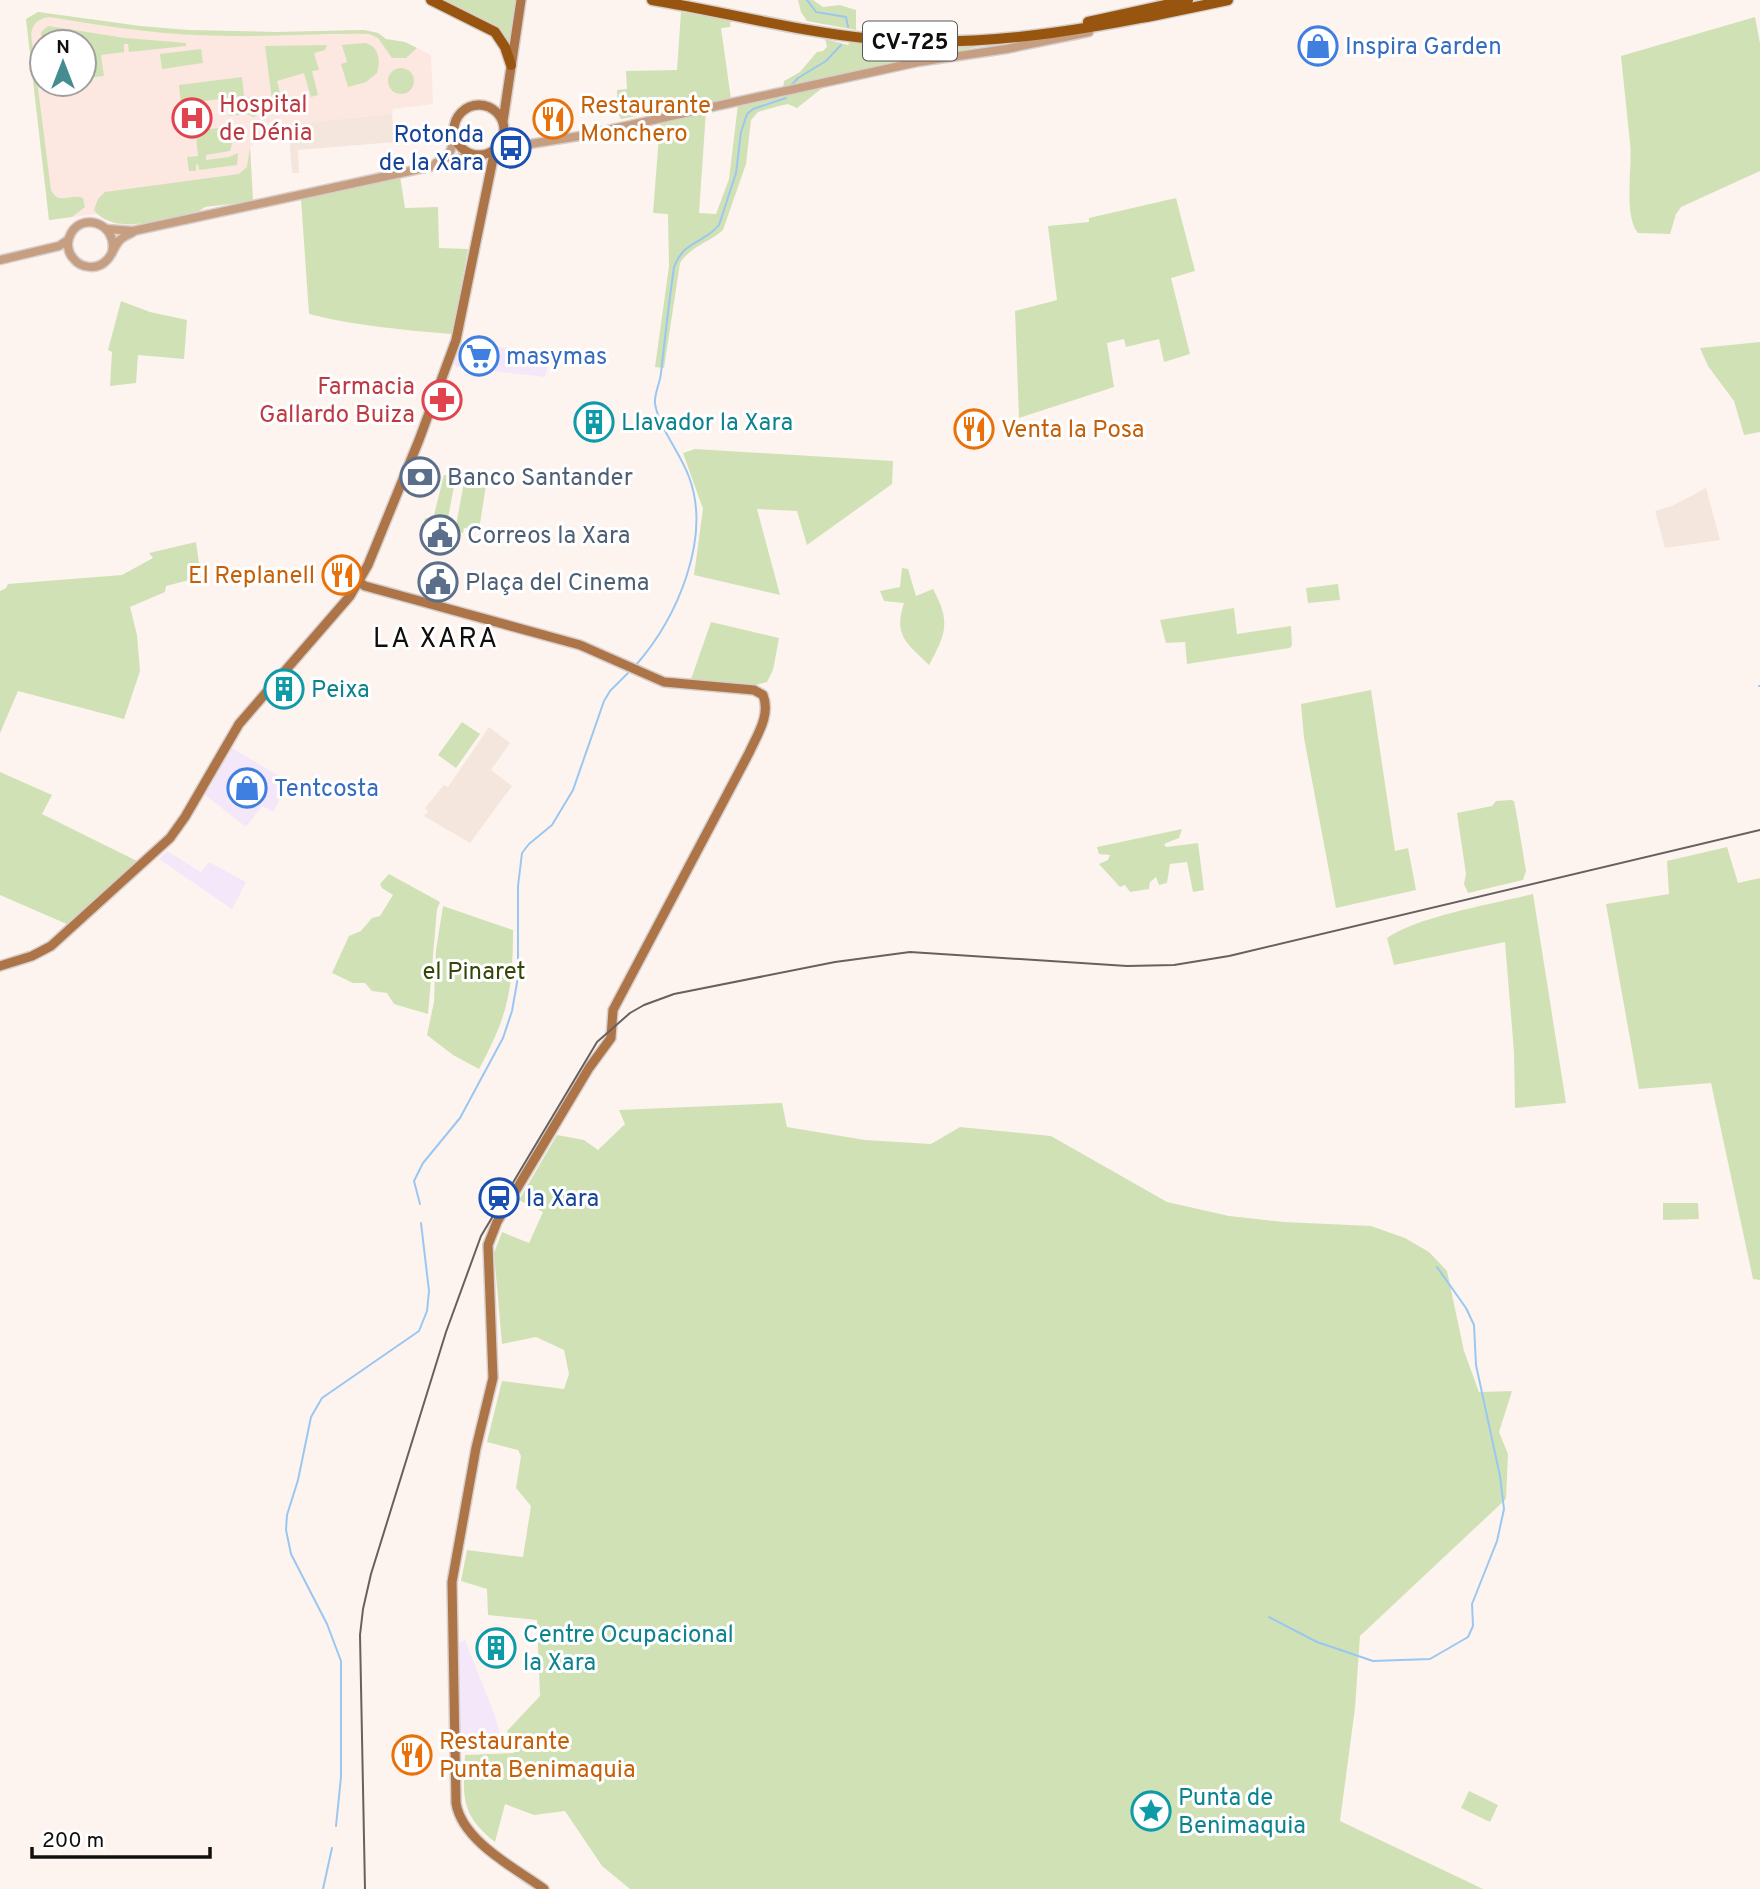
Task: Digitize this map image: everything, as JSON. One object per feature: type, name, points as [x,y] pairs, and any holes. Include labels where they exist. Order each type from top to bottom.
[{"type":"main road","points":[[431,0],[495,33],[505,47],[511,65]]},
{"type":"main road","points":[[0,966],[38,953],[59,940],[170,838],[239,724],[334,616],[359,582],[419,440],[456,340],[496,148],[503,128],[505,97],[521,0]]},
{"type":"main road","name":"CV-725","points":[[652,0],[804,29],[901,41],[944,42],[1074,31],[1228,0]]},
{"type":"main road","name":"CV-725","points":[[692,0],[796,23],[804,29]]},
{"type":"main road","name":"CV-725","points":[[1015,37],[1188,0]]},
{"type":"main road","points":[[490,176],[487,161],[461,148],[455,138],[455,123],[461,113],[475,106],[496,106],[505,97]]},
{"type":"main road","points":[[488,107],[494,111],[503,128]]},
{"type":"main road","points":[[476,154],[496,148]]},
{"type":"main road","points":[[359,582],[365,586],[594,647],[611,658],[672,683],[745,689],[763,695],[766,710],[757,736],[613,1010],[611,1038],[589,1068],[498,1222],[488,1245],[493,1378],[452,1582],[456,1803],[464,1826],[477,1840],[544,1889]]},
{"type":"street","points":[[496,148],[620,127],[918,62],[1006,49],[1111,27],[1132,20]]},
{"type":"street","points":[[503,128],[510,141],[520,145]]},
{"type":"street","points":[[428,168],[449,155],[455,138]]},
{"type":"street","points":[[0,260],[59,246],[68,240],[75,228],[84,223],[95,222],[107,229],[133,232],[428,168],[476,154]]},
{"type":"street","points":[[107,229],[113,243],[112,253]]},
{"type":"street","points":[[68,240],[69,253],[73,258],[83,266],[93,267],[105,262],[118,242],[133,232]]},
{"type":"street","points":[[37,252],[56,252],[73,258]]},
{"type":"shaded area","name":"Hospital de Dénia","points":[[38,12],[188,30],[368,30],[386,39],[405,42],[431,55],[433,104],[393,109],[392,114],[289,124],[289,133],[264,135],[250,147],[253,201],[205,207],[199,211],[133,225],[115,224],[97,214],[49,220],[35,98],[98,98],[98,28],[28,28],[28,36],[26,19]]},
{"type":"shaded area","points":[[392,114],[395,142],[298,150],[299,173],[292,173],[288,124]]},
{"type":"shaded area","points":[[461,343],[552,353],[545,377],[457,367],[454,364]]},
{"type":"shaded area","points":[[1706,488],[1720,540],[1665,548],[1655,511],[1672,506]]},
{"type":"shaded area","points":[[489,727],[510,743],[491,770],[512,786],[470,843],[424,816],[428,811],[425,808],[444,785],[448,787]]},
{"type":"shaded area","name":"Tentcosta","points":[[232,748],[289,782],[273,812],[262,806],[246,827],[205,795]]},
{"type":"shaded area","points":[[167,851],[201,872],[209,862],[246,882],[232,909],[159,859]]},
{"type":"shaded area","points":[[465,1640],[495,1716],[504,1750],[459,1749],[459,1643]]},
{"type":"green space","points":[[439,0],[516,0],[511,51],[506,41]]},
{"type":"green space","points":[[798,0],[813,0],[823,7],[840,5],[856,10],[856,30],[807,21]]},
{"type":"green space","points":[[38,12],[188,30],[363,30],[417,48],[406,58],[392,58],[378,38],[369,34],[207,36],[139,30],[50,17],[40,20],[33,28],[28,28],[28,36],[26,19]]},
{"type":"green space","points":[[681,12],[731,20],[730,27],[721,28],[731,99],[621,119],[618,113],[617,90],[627,89],[626,71],[677,70]]},
{"type":"green space","points":[[1755,17],[1760,43],[1760,171],[1681,207],[1670,234],[1638,233],[1631,215],[1631,153],[1621,56]]},
{"type":"green space","points":[[98,34],[186,43],[186,46],[129,52],[128,44],[124,44],[124,52],[101,55],[104,76],[98,77]]},
{"type":"green space","points":[[825,39],[848,45],[850,42],[922,47],[987,45],[783,88],[784,81],[800,72],[817,52],[827,47]]},
{"type":"green space","points":[[365,43],[373,47],[378,55],[377,73],[366,82],[348,87],[341,64],[347,62],[342,45]]},
{"type":"green space","points":[[327,45],[325,50],[314,53],[319,70],[312,71],[318,95],[311,97],[304,73],[277,81],[283,105],[275,104],[272,100],[265,46]]},
{"type":"green space","points":[[201,49],[203,63],[162,69],[160,54]]},
{"type":"green space","points":[[401,68],[410,72],[414,81],[410,90],[401,94],[392,90],[388,81],[392,72]]},
{"type":"green space","points":[[242,77],[244,96],[181,104],[179,85]]},
{"type":"green space","points":[[825,86],[797,108],[788,104],[779,106],[758,112],[751,120],[746,164],[723,230],[690,252],[680,263],[664,368],[655,367],[669,266],[668,214],[653,213],[660,123],[706,111],[699,213],[716,214],[729,179],[738,104]]},
{"type":"green space","points":[[258,96],[260,113],[254,117],[246,114],[229,116],[230,99]]},
{"type":"green space","points":[[35,98],[39,98],[51,190],[61,198],[83,198],[85,207],[72,217],[49,220]]},
{"type":"green space","points":[[227,127],[233,140],[230,151],[206,155],[206,160],[238,153],[237,165],[199,170],[198,164],[196,171],[189,171],[187,157],[198,156],[193,131]]},
{"type":"green space","points":[[250,147],[253,201],[205,207],[159,221],[129,224],[115,223],[94,210],[98,199],[105,192],[239,174],[247,167]]},
{"type":"green space","points":[[400,176],[405,208],[438,207],[439,248],[468,249],[452,334],[362,325],[309,314],[301,199]]},
{"type":"green space","points":[[1176,198],[1195,271],[1171,278],[1190,354],[1164,362],[1159,339],[1126,347],[1124,339],[1107,343],[1114,387],[1019,418],[1015,311],[1057,300],[1048,226],[1089,222],[1089,218]]},
{"type":"green space","points":[[121,301],[150,312],[187,320],[184,359],[138,355],[136,383],[110,386],[112,352],[108,350]]},
{"type":"green space","points":[[1760,342],[1760,432],[1744,435],[1734,401],[1708,366],[1700,348]]},
{"type":"green space","points":[[695,449],[893,461],[892,484],[807,545],[797,511],[757,509],[780,595],[694,575],[703,509],[683,453]]},
{"type":"green space","points":[[444,475],[456,476],[448,518],[441,520],[440,528],[435,527],[436,522],[424,522],[425,518],[433,519]]},
{"type":"green space","points":[[465,477],[487,479],[479,530],[464,528],[463,533],[455,531]]},
{"type":"green space","points":[[196,542],[201,577],[166,586],[165,592],[130,607],[137,635],[140,671],[124,719],[18,691],[0,733],[0,591],[8,584],[122,575],[153,558],[149,553]]},
{"type":"green space","points":[[902,568],[908,569],[916,596],[933,589],[942,610],[944,628],[929,665],[904,638],[901,631],[904,603],[884,601],[880,591],[900,587]]},
{"type":"green space","points":[[1338,584],[1340,600],[1308,603],[1306,588]]},
{"type":"green space","points":[[1234,608],[1237,634],[1291,626],[1290,648],[1187,664],[1185,642],[1166,643],[1160,620]]},
{"type":"green space","points":[[711,622],[779,638],[773,670],[767,682],[753,686],[690,682]]},
{"type":"green space","points":[[1371,690],[1395,851],[1408,848],[1416,890],[1336,908],[1304,738],[1301,704]]},
{"type":"green space","points":[[462,722],[480,734],[456,768],[438,755]]},
{"type":"green space","points":[[0,772],[52,795],[42,814],[139,862],[69,925],[0,895]]},
{"type":"green space","points":[[1496,801],[1514,801],[1526,871],[1523,880],[1468,893],[1464,884],[1466,874],[1457,813],[1492,806]]},
{"type":"green space","points":[[1182,829],[1179,838],[1164,844],[1166,847],[1198,843],[1204,890],[1193,892],[1187,862],[1170,864],[1167,883],[1159,885],[1156,877],[1150,882],[1149,889],[1130,892],[1125,885],[1120,887],[1099,864],[1108,860],[1110,855],[1099,854],[1097,847]]},
{"type":"green space","points":[[1727,847],[1738,883],[1760,878],[1760,1280],[1753,1279],[1711,1083],[1639,1089],[1606,904],[1669,894],[1667,861]]},
{"type":"green space","points":[[389,874],[440,902],[437,909],[428,1014],[394,1004],[387,993],[372,991],[365,983],[353,983],[332,973],[349,936],[361,931],[372,918],[380,916],[393,895],[380,884]]},
{"type":"green space","points":[[1533,894],[1566,1103],[1515,1108],[1514,1052],[1505,942],[1394,965],[1387,938],[1400,930],[1436,917]]},
{"type":"green space","name":"el Pinaret","points":[[443,906],[513,930],[512,970],[507,1002],[497,1033],[479,1069],[453,1055],[427,1035],[434,1002],[436,950]]},
{"type":"green space","points":[[782,1103],[787,1127],[865,1140],[931,1144],[960,1127],[1051,1136],[1167,1202],[1229,1216],[1284,1222],[1371,1226],[1405,1238],[1429,1252],[1447,1271],[1464,1351],[1479,1392],[1512,1391],[1499,1432],[1508,1454],[1506,1499],[1360,1636],[1355,1708],[1340,1821],[1483,1889],[630,1889],[602,1866],[565,1811],[534,1815],[505,1804],[495,1842],[475,1823],[464,1794],[465,1755],[514,1753],[507,1731],[540,1696],[537,1620],[488,1615],[487,1589],[461,1581],[467,1550],[523,1557],[531,1506],[516,1488],[521,1456],[518,1450],[487,1442],[502,1381],[564,1389],[569,1374],[564,1350],[536,1337],[502,1344],[494,1253],[502,1232],[529,1243],[543,1212],[519,1200],[557,1135],[584,1140],[598,1150],[625,1124],[619,1110]]},
{"type":"green space","points":[[1663,1203],[1698,1203],[1699,1219],[1663,1220]]},
{"type":"green space","points":[[1469,1791],[1498,1805],[1490,1822],[1461,1808]]},
{"type":"waterway","points":[[807,0],[816,12],[846,17],[848,27]]},
{"type":"waterway","points":[[790,87],[798,78],[826,61],[841,45]]},
{"type":"waterway","points":[[636,665],[651,646],[677,601],[693,551],[696,526],[695,501],[689,477],[661,423],[655,404],[674,267],[683,252],[719,225],[736,173],[741,132],[747,114],[753,109],[786,98]]},
{"type":"waterway","points":[[420,1204],[414,1181],[423,1163],[460,1118],[503,1038],[512,1011],[518,977],[518,886],[522,853],[552,825],[573,790],[604,701],[630,671]]},
{"type":"waterway","points":[[336,1826],[341,1777],[341,1661],[327,1624],[291,1554],[286,1530],[287,1515],[298,1480],[311,1417],[322,1398],[419,1331],[427,1311],[429,1291],[421,1223]]},
{"type":"waterway","points":[[1269,1617],[1317,1642],[1373,1661],[1430,1659],[1468,1637],[1473,1626],[1472,1604],[1497,1541],[1504,1509],[1500,1476],[1476,1365],[1474,1325],[1466,1308],[1437,1267]]},
{"type":"waterway","points":[[323,1889],[332,1848]]},
{"type":"tram line","points":[[365,1889],[360,1635],[371,1574],[446,1332],[481,1236],[597,1042],[630,1013],[674,994],[835,962],[910,952],[1127,966],[1174,965],[1229,956],[1760,830]]},
{"type":"place","name":"Inspira Garden","points":[[1318,46]]},
{"type":"place","name":"Hospital de Dénia","points":[[192,118]]},
{"type":"place","name":"Restaurante Monchero","points":[[553,119]]},
{"type":"place","name":"Rotonda de la Xara","points":[[511,148]]},
{"type":"place","name":"masymas","points":[[479,356]]},
{"type":"place","name":"Farmacia Gallardo Buiza","points":[[442,400]]},
{"type":"place","name":"Llavador la Xara","points":[[594,422]]},
{"type":"place","name":"Venta la Posa","points":[[974,429]]},
{"type":"place","name":"Banco Santander","points":[[420,477]]},
{"type":"place","name":"Correos la Xara","points":[[440,535]]},
{"type":"place","name":"El Replanell","points":[[342,575]]},
{"type":"place","name":"Plaça del Cinema","points":[[438,582]]},
{"type":"place","name":"Peixa","points":[[284,689]]},
{"type":"place","name":"Tentcosta","points":[[247,788]]},
{"type":"place","name":"la Xara","points":[[499,1198]]},
{"type":"place","name":"Centre Ocupacional la Xara","points":[[496,1648]]},
{"type":"place","name":"Restaurante Punta Benimaquia","points":[[412,1755]]},
{"type":"place","name":"Punta de Benimaquia","points":[[1151,1811]]},
{"type":"district","name":"LA XARA","points":[[436,637]]}]
